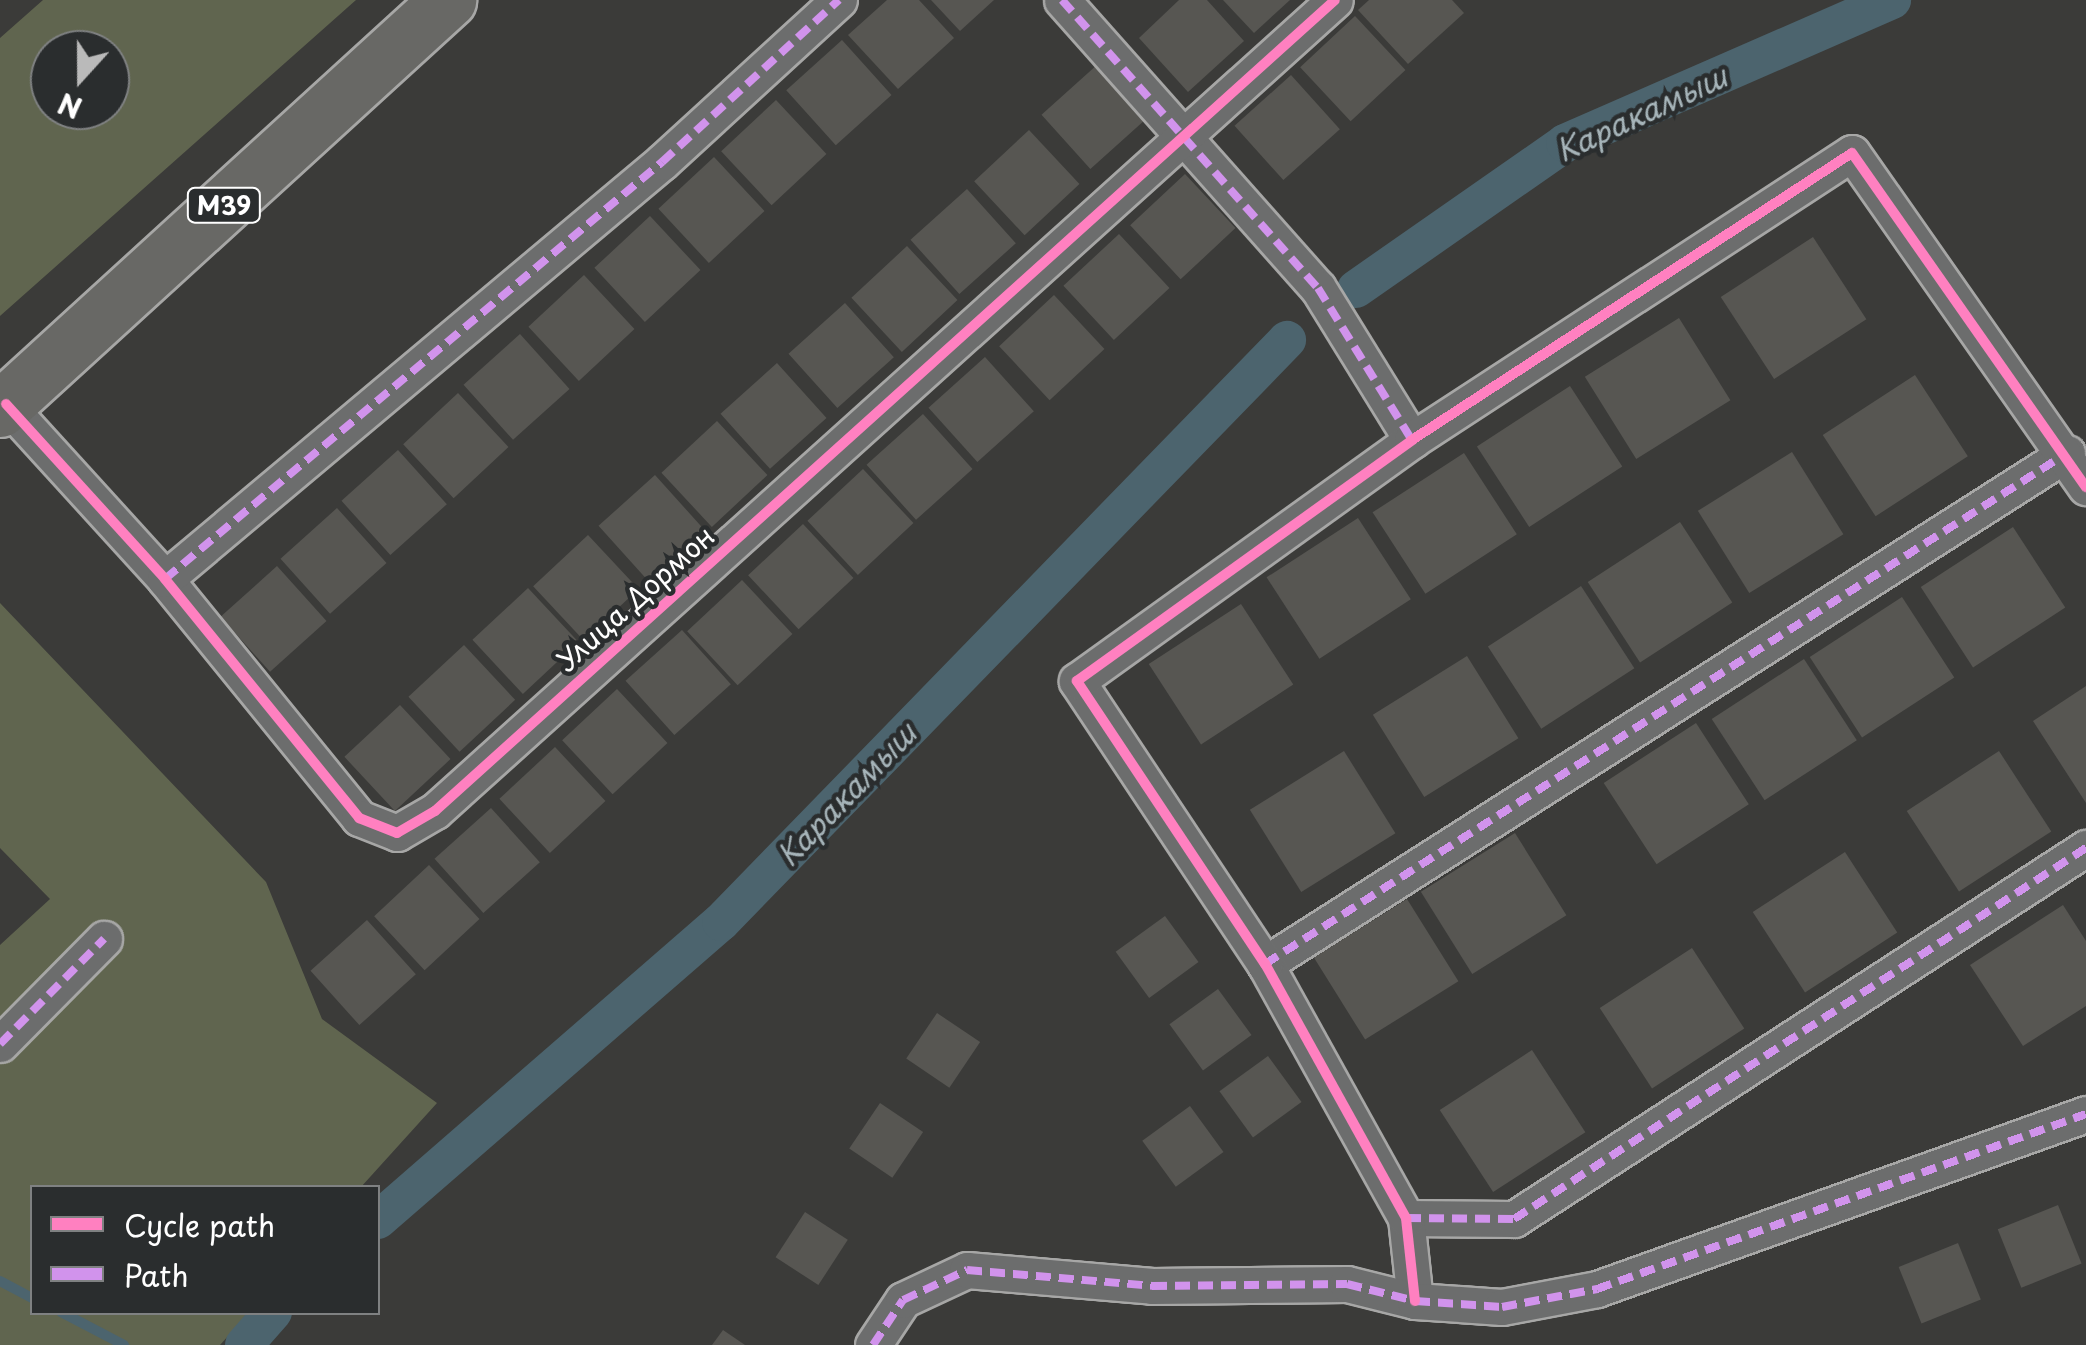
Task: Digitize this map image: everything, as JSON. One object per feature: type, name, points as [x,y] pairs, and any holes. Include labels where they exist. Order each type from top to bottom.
[{"type":"highway","name":"M39","points":[[3,406],[448,0]]},
{"type":"street","points":[[165,579],[662,162],[838,0]]},
{"type":"street","points":[[1062,0],[1318,288],[1412,440]]},
{"type":"street","name":"Улица Дормон","points":[[3,406],[165,579],[359,818],[397,833],[435,810],[1181,134],[1335,0]]},
{"type":"street","points":[[1415,1301],[1406,1218],[1265,964],[1078,681],[1412,440],[1852,153],[2067,453],[2086,487]]},
{"type":"street","points":[[1265,964],[2067,453]]},
{"type":"street","points":[[1406,1218],[1514,1219],[2086,848]]},
{"type":"street","points":[[0,1044],[104,938]]},
{"type":"street","points":[[873,1345],[903,1300],[967,1270],[1152,1286],[1347,1284],[1415,1301],[1502,1307],[1597,1289],[2086,1114]]},
{"type":"green space","points":[[43,0],[356,0],[0,316],[0,38]]},
{"type":"green space","points":[[0,603],[266,882],[322,1019],[437,1103],[363,1185],[30,1185],[30,1315],[247,1315],[220,1345],[0,1345],[0,945],[50,899],[0,848]]},
{"type":"building","points":[[887,0],[919,0],[954,38],[898,89],[848,35]]},
{"type":"building","points":[[931,0],[994,0],[960,31]]},
{"type":"building","points":[[1179,0],[1207,0],[1244,41],[1188,92],[1139,38]]},
{"type":"building","points":[[1223,0],[1290,0],[1254,33]]},
{"type":"building","points":[[1369,0],[1452,0],[1464,13],[1408,64],[1358,10]]},
{"type":"building","points":[[1355,16],[1405,70],[1351,121],[1300,67]]},
{"type":"building","points":[[842,40],[892,95],[836,145],[786,90]]},
{"type":"building","points":[[1098,64],[1147,118],[1090,169],[1042,115]]},
{"type":"building","points":[[1291,75],[1340,129],[1283,180],[1235,126]]},
{"type":"building","points":[[776,100],[826,154],[772,205],[721,151]]},
{"type":"building","points":[[1029,130],[1079,184],[1025,235],[974,181]]},
{"type":"building","points":[[714,157],[764,211],[709,263],[658,209]]},
{"type":"building","points":[[1185,174],[1235,228],[1181,279],[1130,225]]},
{"type":"building","points":[[967,189],[1016,243],[959,294],[911,240]]},
{"type":"building","points":[[650,216],[700,270],[645,322],[594,268]]},
{"type":"building","points":[[1119,234],[1169,288],[1114,340],[1063,286]]},
{"type":"building","points":[[1813,237],[1866,319],[1774,379],[1721,297]]},
{"type":"building","points":[[907,246],[957,300],[902,352],[851,298]]},
{"type":"building","points":[[584,275],[634,329],[579,381],[528,327]]},
{"type":"building","points":[[1054,295],[1104,349],[1050,400],[999,346]]},
{"type":"building","points":[[845,303],[894,357],[837,408],[789,354]]},
{"type":"building","points":[[1679,318],[1730,400],[1636,459],[1585,377]]},
{"type":"building","points":[[520,334],[570,389],[513,440],[464,385]]},
{"type":"building","points":[[985,357],[1034,411],[977,462],[929,408]]},
{"type":"building","points":[[777,363],[827,418],[770,469],[721,414]]},
{"type":"building","points":[[1915,375],[1968,456],[1876,516],[1823,435]]},
{"type":"building","points":[[1570,386],[1622,467],[1529,527],[1477,446]]},
{"type":"building","points":[[458,393],[508,447],[454,498],[403,444]]},
{"type":"building","points":[[923,414],[973,469],[916,520],[867,465]]},
{"type":"building","points":[[717,421],[767,475],[712,527],[661,473]]},
{"type":"building","points":[[398,450],[447,504],[390,555],[342,501]]},
{"type":"building","points":[[1792,452],[1843,534],[1749,593],[1698,511]]},
{"type":"building","points":[[1464,453],[1517,534],[1425,594],[1373,512]]},
{"type":"building","points":[[863,469],[913,523],[858,575],[807,521]]},
{"type":"building","points":[[655,475],[704,529],[647,580],[599,526]]},
{"type":"building","points":[[337,508],[387,563],[330,614],[281,559]]},
{"type":"building","points":[[1358,518],[1411,599],[1319,659],[1267,577]]},
{"type":"building","points":[[1680,522],[1732,603],[1640,662],[1588,582]]},
{"type":"building","points":[[803,524],[853,578],[799,629],[748,575]]},
{"type":"building","points":[[2013,527],[2065,608],[1973,667],[1921,587]]},
{"type":"building","points":[[588,535],[638,589],[584,640],[533,586]]},
{"type":"building","points":[[277,566],[327,621],[270,672],[221,617]]},
{"type":"building","points":[[742,580],[792,634],[738,685],[687,631]]},
{"type":"building","points":[[1581,586],[1634,668],[1541,729],[1488,646]]},
{"type":"building","points":[[528,588],[578,642],[523,694],[472,640]]},
{"type":"building","points":[[1902,597],[1954,678],[1862,737],[1810,657]]},
{"type":"building","points":[[1241,604],[1293,685],[1201,744],[1149,664]]},
{"type":"building","points":[[682,630],[731,684],[674,735],[626,681]]},
{"type":"building","points":[[464,645],[515,700],[460,752],[408,697]]},
{"type":"building","points":[[1467,656],[1518,738],[1424,797],[1373,715]]},
{"type":"building","points":[[1804,659],[1857,740],[1765,800],[1712,719]]},
{"type":"building","points":[[2086,686],[2086,803],[2033,721]]},
{"type":"building","points":[[617,689],[667,743],[613,794],[562,740]]},
{"type":"building","points":[[400,705],[450,759],[395,811],[344,757]]},
{"type":"building","points":[[1696,723],[1749,804],[1657,864],[1604,783]]},
{"type":"building","points":[[555,747],[605,801],[550,853],[499,799]]},
{"type":"building","points":[[1344,751],[1395,833],[1301,892],[1250,810]]},
{"type":"building","points":[[1999,751],[2051,832],[1959,891],[1907,811]]},
{"type":"building","points":[[491,808],[540,862],[483,913],[435,859]]},
{"type":"building","points":[[1515,833],[1566,915],[1472,974],[1421,892]]},
{"type":"building","points":[[1845,852],[1897,933],[1805,992],[1753,912]]},
{"type":"building","points":[[429,865],[479,919],[425,970],[374,916]]},
{"type":"building","points":[[1407,899],[1458,981],[1365,1040],[1314,957]]},
{"type":"building","points":[[2063,905],[2086,941],[2086,1006],[2023,1046],[1970,965]]},
{"type":"building","points":[[1165,916],[1199,962],[1149,998],[1116,952]]},
{"type":"building","points":[[367,920],[416,974],[359,1025],[311,971]]},
{"type":"building","points":[[1692,948],[1744,1029],[1652,1088],[1600,1008]]},
{"type":"building","points":[[1218,989],[1252,1035],[1203,1070],[1169,1024]]},
{"type":"building","points":[[937,1013],[980,1042],[949,1088],[906,1059]]},
{"type":"building","points":[[1532,1050],[1585,1132],[1493,1192],[1440,1110]]},
{"type":"building","points":[[1268,1056],[1302,1102],[1253,1137],[1219,1091]]},
{"type":"building","points":[[880,1103],[923,1132],[892,1178],[849,1149]]},
{"type":"building","points":[[1190,1106],[1224,1152],[1176,1187],[1142,1141]]},
{"type":"building","points":[[2058,1205],[2082,1263],[2021,1288],[1998,1229]]},
{"type":"building","points":[[805,1212],[848,1240],[818,1285],[776,1257]]},
{"type":"building","points":[[1958,1243],[1981,1300],[1922,1324],[1899,1267]]},
{"type":"building","points":[[723,1330],[745,1345],[712,1345]]},
{"type":"waterway","name":"Каракамыш","points":[[1356,289],[1565,143],[1892,0]]},
{"type":"waterway","name":"Каракамыш","points":[[380,1218],[721,922],[1287,340]]},
{"type":"waterway","points":[[0,1281],[30,1297]]},
{"type":"waterway","points":[[67,1315],[124,1345]]},
{"type":"waterway","name":"Каракамыш","points":[[244,1345],[270,1315]]},
{"type":"marked path","points":[[165,579],[662,162],[839,0]]},
{"type":"marked path","points":[[1062,0],[1318,288],[1412,440]]},
{"type":"marked path","points":[[1265,964],[2067,453]]},
{"type":"marked path","points":[[1406,1218],[1514,1219],[2086,848]]},
{"type":"marked path","points":[[0,1044],[104,939]]},
{"type":"marked path","points":[[873,1345],[903,1300],[967,1270],[1152,1286],[1347,1284],[1415,1301],[1502,1307],[1597,1289],[2086,1114]]},
{"type":"cycle path","points":[[6,404],[165,579],[359,818],[397,833],[435,811],[1335,0]]},
{"type":"cycle path","points":[[1415,1301],[1406,1218],[1265,964],[1077,681],[1412,440],[1852,153],[2086,487]]}]
